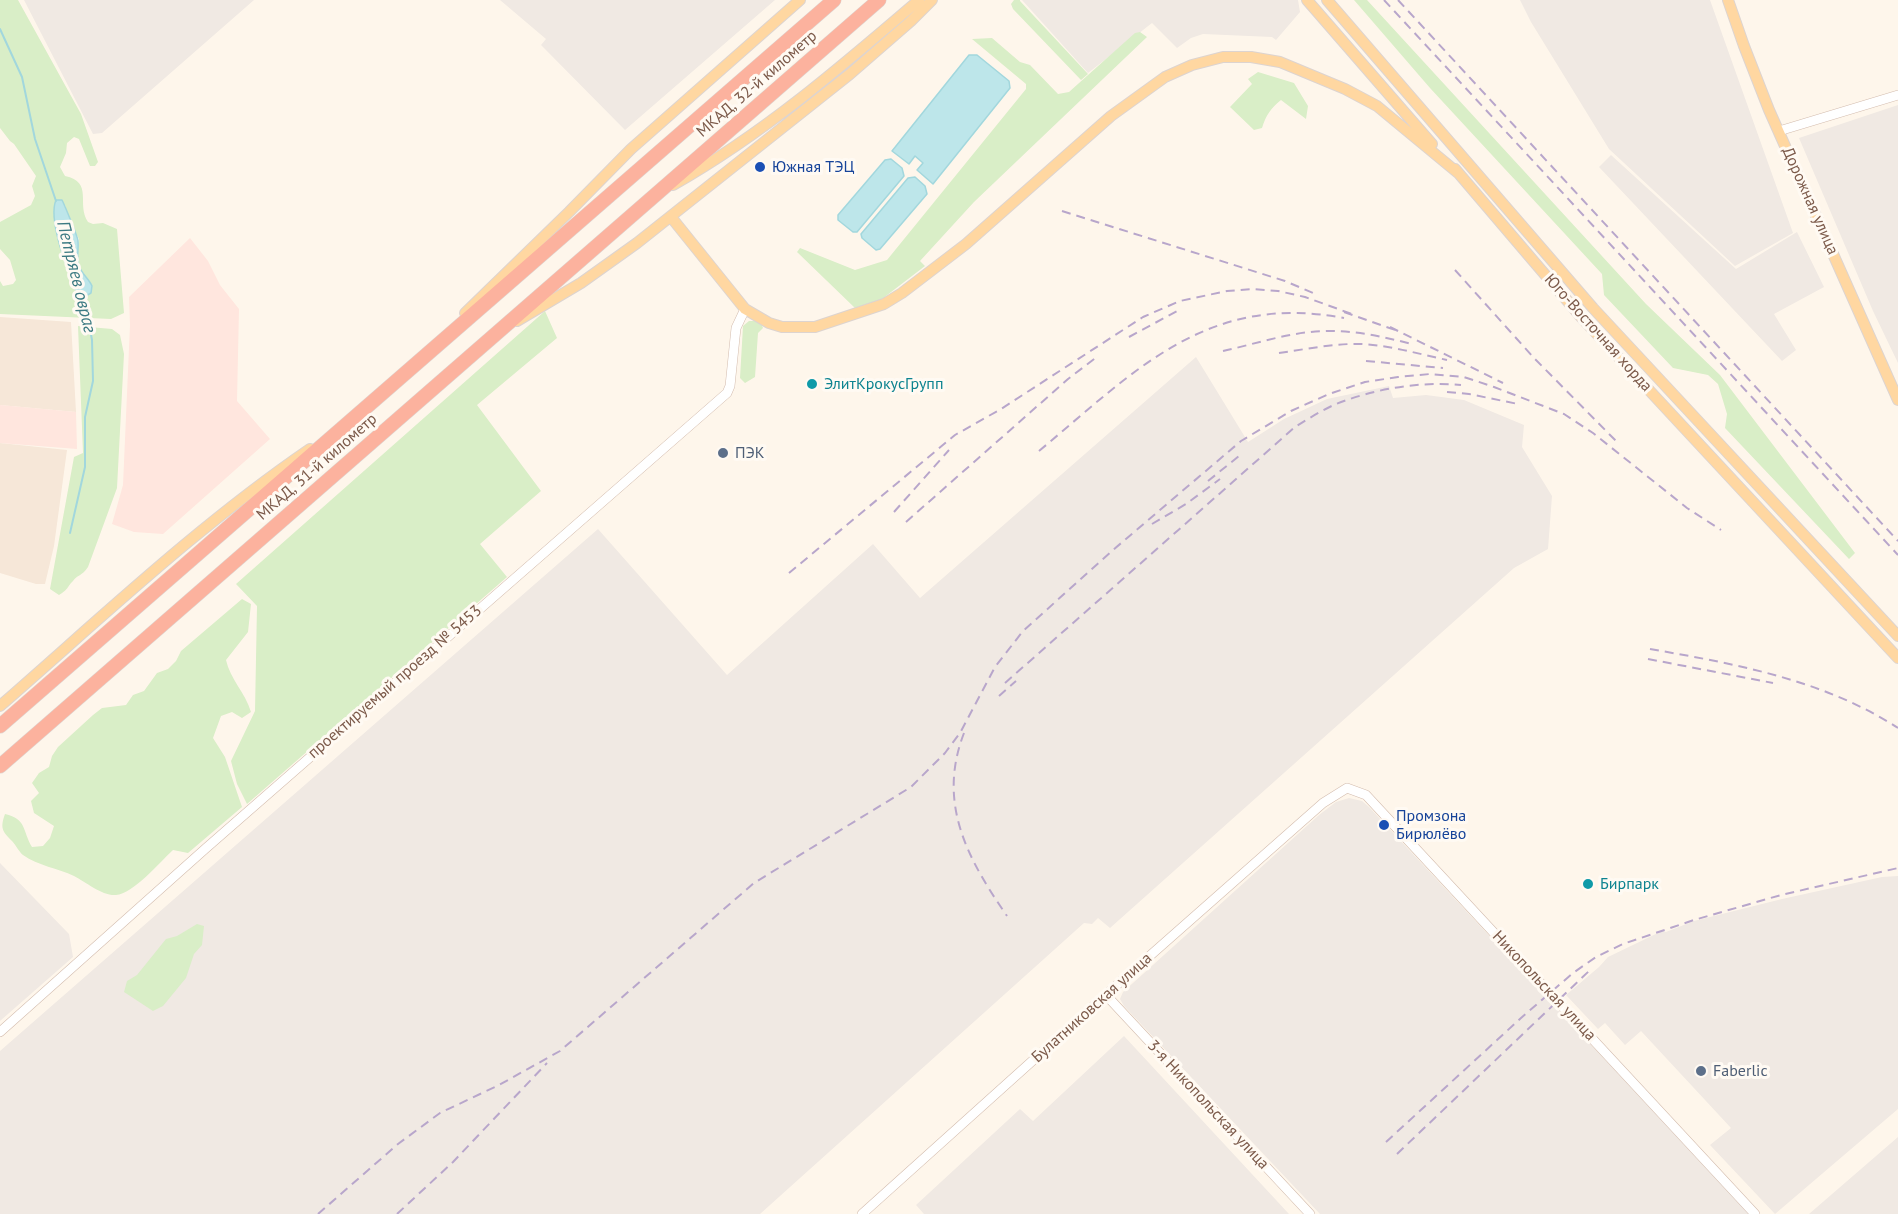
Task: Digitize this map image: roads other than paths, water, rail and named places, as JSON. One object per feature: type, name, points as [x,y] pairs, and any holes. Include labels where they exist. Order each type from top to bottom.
[{"type":"highway","name":"МКАД, 32-й километр","points":[[644,165],[834,0]]},
{"type":"highway","name":"МКАД, 32-й километр","points":[[657,194],[879,0]]},
{"type":"highway","name":"МКАД, 31-й километр","points":[[0,726],[644,165]]},
{"type":"highway","name":"МКАД, 31-й километр","points":[[0,766],[657,194]]},
{"type":"main road","points":[[387,389],[631,149],[800,0]]},
{"type":"main road","points":[[657,194],[741,142],[786,110],[919,0]]},
{"type":"main road","points":[[496,333],[581,283],[671,217],[850,74],[932,0]]},
{"type":"main road","name":"Юго-Восточная хорда","points":[[1307,0],[1582,318],[1898,658]]},
{"type":"main road","name":"Юго-Восточная хорда","points":[[1327,0],[1593,308],[1898,636]]},
{"type":"main road","name":"Дорожная улица","points":[[1728,0],[1779,131],[1898,400]]},
{"type":"main road","points":[[671,217],[746,309],[769,323],[782,327],[815,327],[884,304],[902,293],[966,244],[1111,116],[1166,77],[1192,65],[1223,57],[1251,57],[1280,62],[1345,89],[1377,106],[1458,173]]},
{"type":"main road","points":[[0,706],[193,538],[288,464],[347,423]]},
{"type":"street","points":[[783,15],[788,0]]},
{"type":"street","points":[[1779,131],[1898,95]]},
{"type":"street","name":"проектируемый проезд № 5453","points":[[0,1032],[211,843],[727,393],[730,386],[736,328],[746,309]]},
{"type":"street","name":"Никопольская улица","points":[[1323,803],[1347,788],[1366,795],[1755,1214]]},
{"type":"street","name":"Булатниковская улица","points":[[862,1214],[1323,803]]},
{"type":"street","name":"3-я Никопольская улица","points":[[1106,995],[1310,1214]]},
{"type":"water","points":[[969,55],[977,55],[1009,81],[1010,88],[933,184],[917,170],[923,163],[915,156],[909,164],[892,151]]},
{"type":"water","points":[[891,159],[902,168],[904,176],[857,232],[853,232],[838,220],[838,215],[885,160]]},
{"type":"water","points":[[915,177],[925,186],[927,194],[880,249],[876,250],[862,238],[861,234],[908,178]]},
{"type":"water","points":[[56,200],[62,200],[76,233],[79,266],[92,286],[91,293],[84,297],[78,296],[65,262],[55,221]]},
{"type":"waterway","name":"Петряев овраг","points":[[0,29],[22,77],[35,139],[56,201]]},
{"type":"waterway","name":"Петряев овраг","points":[[70,533],[85,467],[85,417],[93,381],[92,340],[84,296]]},
{"type":"railway","points":[[1384,0],[1898,555]]},
{"type":"railway","points":[[1398,0],[1898,541]]},
{"type":"railway","points":[[1062,211],[1285,281],[1313,293]]},
{"type":"railway","points":[[1455,270],[1534,358],[1618,443]]},
{"type":"railway","points":[[789,573],[955,435],[1001,409],[1143,317],[1180,301],[1227,291],[1252,289],[1278,291],[1305,297],[1352,314]]},
{"type":"railway","points":[[1129,337],[1179,310]]},
{"type":"railway","points":[[1344,312],[1398,331]]},
{"type":"railway","points":[[1039,451],[1142,367],[1176,345],[1213,328],[1252,317],[1295,313],[1344,318]]},
{"type":"railway","points":[[1390,327],[1503,383]]},
{"type":"railway","points":[[1223,351],[1286,336],[1324,331],[1358,333],[1412,344]]},
{"type":"railway","points":[[1279,353],[1332,345],[1363,344],[1395,348],[1447,360]]},
{"type":"railway","points":[[906,522],[1068,379],[1098,356]]},
{"type":"railway","points":[[1366,361],[1443,368]]},
{"type":"railway","points":[[318,1214],[398,1144],[440,1113],[499,1085],[560,1051],[754,883],[911,787],[945,753],[960,733],[995,667],[1023,631],[1113,550],[1241,441],[1291,411],[1329,394],[1365,382],[1430,374],[1464,377],[1564,414],[1593,433],[1687,508],[1721,530]]},
{"type":"railway","points":[[1005,683],[1295,427],[1331,406],[1366,394],[1413,385],[1461,385]]},
{"type":"railway","points":[[1447,392],[1518,404]]},
{"type":"railway","points":[[894,512],[949,450]]},
{"type":"railway","points":[[1208,481],[1239,456]]},
{"type":"railway","points":[[1152,524],[1186,504],[1220,479]]},
{"type":"railway","points":[[1650,649],[1747,668],[1810,686],[1870,711],[1898,728]]},
{"type":"railway","points":[[1648,659],[1773,683]]},
{"type":"railway","points":[[999,696],[1016,681]]},
{"type":"railway","points":[[964,733],[956,759],[954,783],[955,806],[960,829],[980,873],[1007,916]]},
{"type":"railway","points":[[1386,1142],[1521,1018],[1573,973],[1596,957],[1623,944],[1694,920],[1781,895],[1898,868]]},
{"type":"railway","points":[[1397,1154],[1589,971]]},
{"type":"railway","points":[[397,1214],[453,1162],[547,1063]]},
{"type":"place","name":"Южная ТЭЦ","points":[[760,167]]},
{"type":"place","name":"ЭлитКрокусГрупп","points":[[812,384]]},
{"type":"place","name":"ПЭК","points":[[723,453]]},
{"type":"place","name":"Промзона Бирюлёво","points":[[1384,825]]},
{"type":"place","name":"Бирпарк","points":[[1588,884]]},
{"type":"place","name":"Faberlic","points":[[1701,1071]]}]
